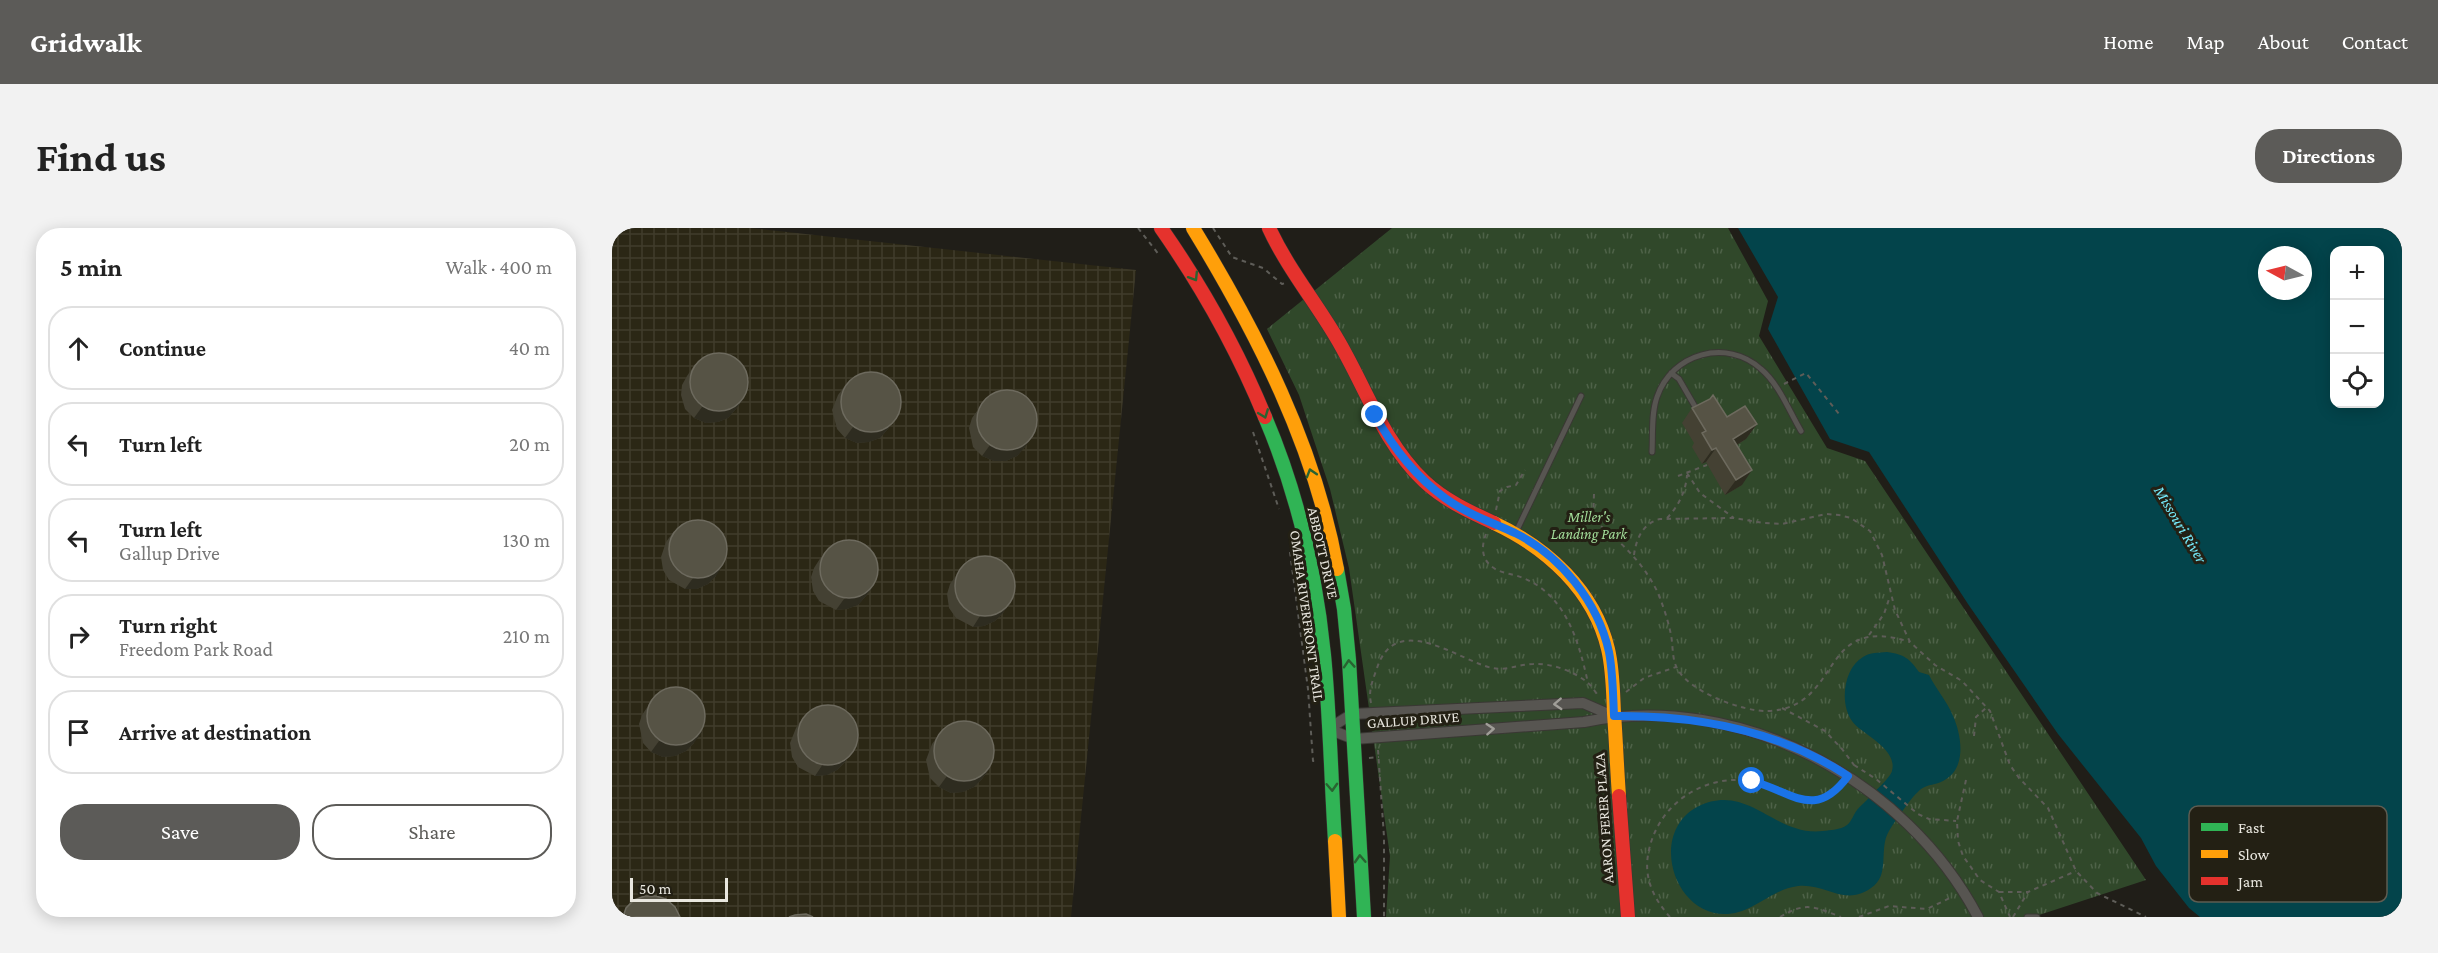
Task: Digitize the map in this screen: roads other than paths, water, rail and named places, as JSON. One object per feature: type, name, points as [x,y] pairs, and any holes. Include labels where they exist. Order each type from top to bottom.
[{"type":"main road","name":"ABBOTT DRIVE","points":[[1161,228],[1200,287],[1241,360],[1280,455],[1309,558],[1320,618],[1339,917]]},
{"type":"main road","name":"ABBOTT DRIVE","points":[[1193,228],[1225,279],[1260,344],[1302,446],[1319,500],[1344,609],[1364,917]]},
{"type":"main road","name":"AARON FERER PLAZA","points":[[1269,228],[1285,263],[1337,337],[1389,440],[1409,466],[1446,498],[1467,512],[1530,542],[1562,568],[1590,604],[1609,651],[1612,671],[1628,917]]},
{"type":"street","name":"GALLUP DRIVE","points":[[1328,729],[1352,714],[1583,702],[1614,716]]},
{"type":"street","name":"GALLUP DRIVE","points":[[1328,729],[1354,739],[1584,722],[1614,716],[1678,718],[1711,722],[1745,730],[1813,757],[1869,789],[1905,819],[1933,850],[1963,891],[1978,917]]},
{"type":"lane","points":[[1652,452],[1657,398],[1671,373],[1691,358],[1704,353],[1731,354],[1753,362],[1764,370],[1801,431]]},
{"type":"lane","points":[[1671,373],[1679,379],[1698,410]]},
{"type":"lane","points":[[1515,533],[1581,396]]},
{"type":"lane","points":[[2027,917],[2037,917]]},
{"type":"water","name":"Missouri River","points":[[1738,228],[2402,228],[2402,917],[2200,917],[2189,908],[2156,866],[2141,838],[2058,734],[1968,604],[1869,452],[1830,439],[1768,329],[1778,297]]},
{"type":"water","points":[[1887,652],[1902,656],[1909,660],[1919,672],[1929,675],[1953,716],[1959,733],[1960,751],[1956,769],[1951,776],[1917,792],[1892,827],[1886,838],[1883,869],[1877,883],[1861,893],[1852,895],[1798,886],[1780,891],[1746,909],[1728,914],[1709,911],[1693,902],[1682,889],[1674,872],[1671,854],[1674,836],[1682,819],[1697,807],[1715,801],[1731,801],[1746,805],[1806,831],[1832,830],[1847,825],[1858,809],[1888,778],[1892,771],[1890,755],[1852,721],[1848,714],[1845,696],[1848,677],[1857,662],[1869,654]]},
{"type":"park label","name":"Miller's Landing Park","points":[[1589,526]]}]
